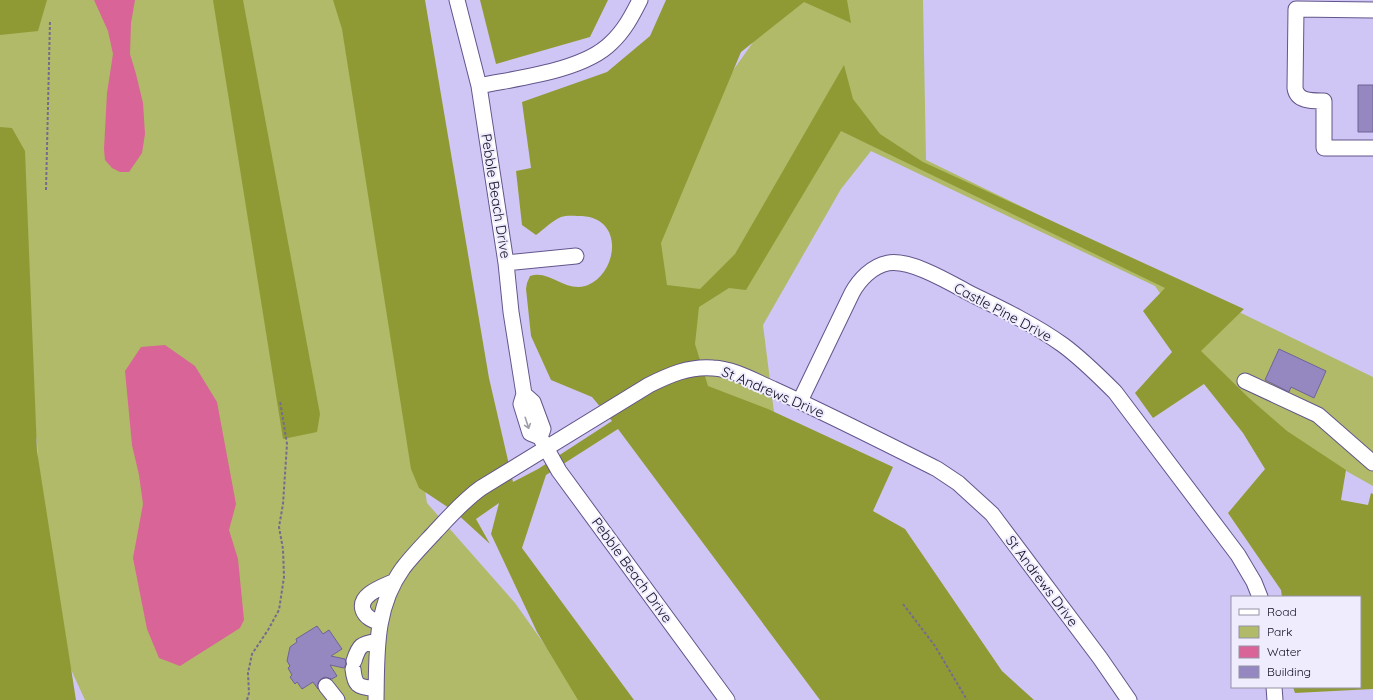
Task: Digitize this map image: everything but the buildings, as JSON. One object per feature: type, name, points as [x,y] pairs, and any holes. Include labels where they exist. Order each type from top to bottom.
[{"type":"street","name":"Pebble Beach Drive","points":[[457,0],[479,86],[524,394],[533,402],[543,429],[543,442],[559,471],[727,700]]},
{"type":"street","points":[[479,86],[568,67],[592,57],[611,44],[633,16],[640,0]]},
{"type":"street","points":[[1373,10],[1296,9],[1295,88],[1297,94],[1302,98],[1324,102],[1324,148],[1373,148]]},
{"type":"street","points":[[506,263],[576,256]]},
{"type":"street","name":"Castle Pine Drive","points":[[800,401],[857,283],[865,275],[888,263],[899,263],[927,271],[1034,325],[1065,346],[1116,392],[1217,525],[1246,568],[1260,596]]},
{"type":"street","name":"St Andrews Drive","points":[[376,694],[377,641],[380,622],[387,599],[403,569],[414,555],[470,496],[543,442],[649,385],[682,371],[700,368],[714,368],[732,372],[800,401],[937,469],[958,483],[992,514],[1100,658],[1129,700]]},
{"type":"street","points":[[1245,381],[1318,415],[1373,463]]},
{"type":"street","points":[[380,622],[370,618],[365,613],[363,604],[364,600],[373,592],[396,581]]},
{"type":"street","points":[[376,694],[358,685],[354,681],[354,665],[359,646],[364,643],[377,641]]},
{"type":"street","points":[[326,686],[337,700]]},
{"type":"street","points":[[1274,688],[1275,700]]},
{"type":"path","points":[[46,190],[50,22]]},
{"type":"path","points":[[247,700],[249,694],[248,673],[252,654],[279,610],[284,577],[283,549],[279,527],[283,504],[286,444],[280,401]]},
{"type":"path","points":[[903,604],[935,646],[967,700]]},
{"type":"green space","points":[[0,0],[345,0],[352,22],[427,503],[515,603],[584,700],[85,700],[45,613],[37,441],[5,276],[0,267]]},
{"type":"green space","points":[[0,0],[47,0],[38,31],[0,35]]},
{"type":"green space","points":[[213,0],[243,0],[320,414],[317,432],[283,439]]},
{"type":"green space","points":[[333,0],[425,0],[489,378],[513,482],[538,469],[612,421],[592,397],[551,380],[531,336],[526,289],[530,276],[544,275],[571,286],[585,286],[596,281],[604,272],[610,261],[612,249],[611,237],[606,227],[596,220],[582,216],[563,216],[558,218],[536,235],[522,225],[516,171],[531,168],[522,102],[607,72],[650,36],[666,0],[847,0],[851,23],[804,2],[741,52],[661,243],[667,285],[700,289],[735,254],[844,65],[853,99],[880,134],[923,162],[1244,309],[1201,351],[1249,398],[1287,431],[1346,470],[1341,500],[1368,505],[1371,493],[1373,494],[1373,689],[1295,693],[1293,688],[1361,688],[1361,596],[1282,596],[1281,590],[1228,513],[1265,469],[1243,433],[1204,384],[1153,418],[1135,393],[1172,352],[1143,311],[1165,288],[841,131],[746,290],[729,288],[699,307],[695,344],[708,386],[768,409],[893,467],[873,511],[905,529],[1002,671],[1034,700],[820,700],[618,429],[546,475],[522,548],[634,700],[578,700],[537,632],[491,534],[499,503],[476,519],[490,544],[455,512],[419,488],[411,469],[342,29]]},
{"type":"green space","points":[[480,0],[608,0],[590,37],[496,64]]},
{"type":"green space","points":[[802,0],[923,0],[926,160],[1373,377],[1373,486],[1243,413],[1155,286],[871,151],[841,189],[763,325],[776,428],[1003,700],[626,299],[674,153],[754,41]]},
{"type":"green space","points":[[0,127],[12,128],[25,151],[37,451],[76,700],[0,700]]},
{"type":"water","points":[[94,0],[135,0],[131,23],[130,54],[143,103],[145,134],[142,153],[129,172],[120,172],[112,168],[105,160],[104,149],[107,93],[113,54],[108,31]]},
{"type":"water","points":[[165,345],[195,366],[217,402],[236,504],[229,530],[238,559],[244,620],[240,628],[180,666],[159,658],[147,629],[133,558],[143,504],[139,475],[132,445],[125,371],[141,347]]}]
